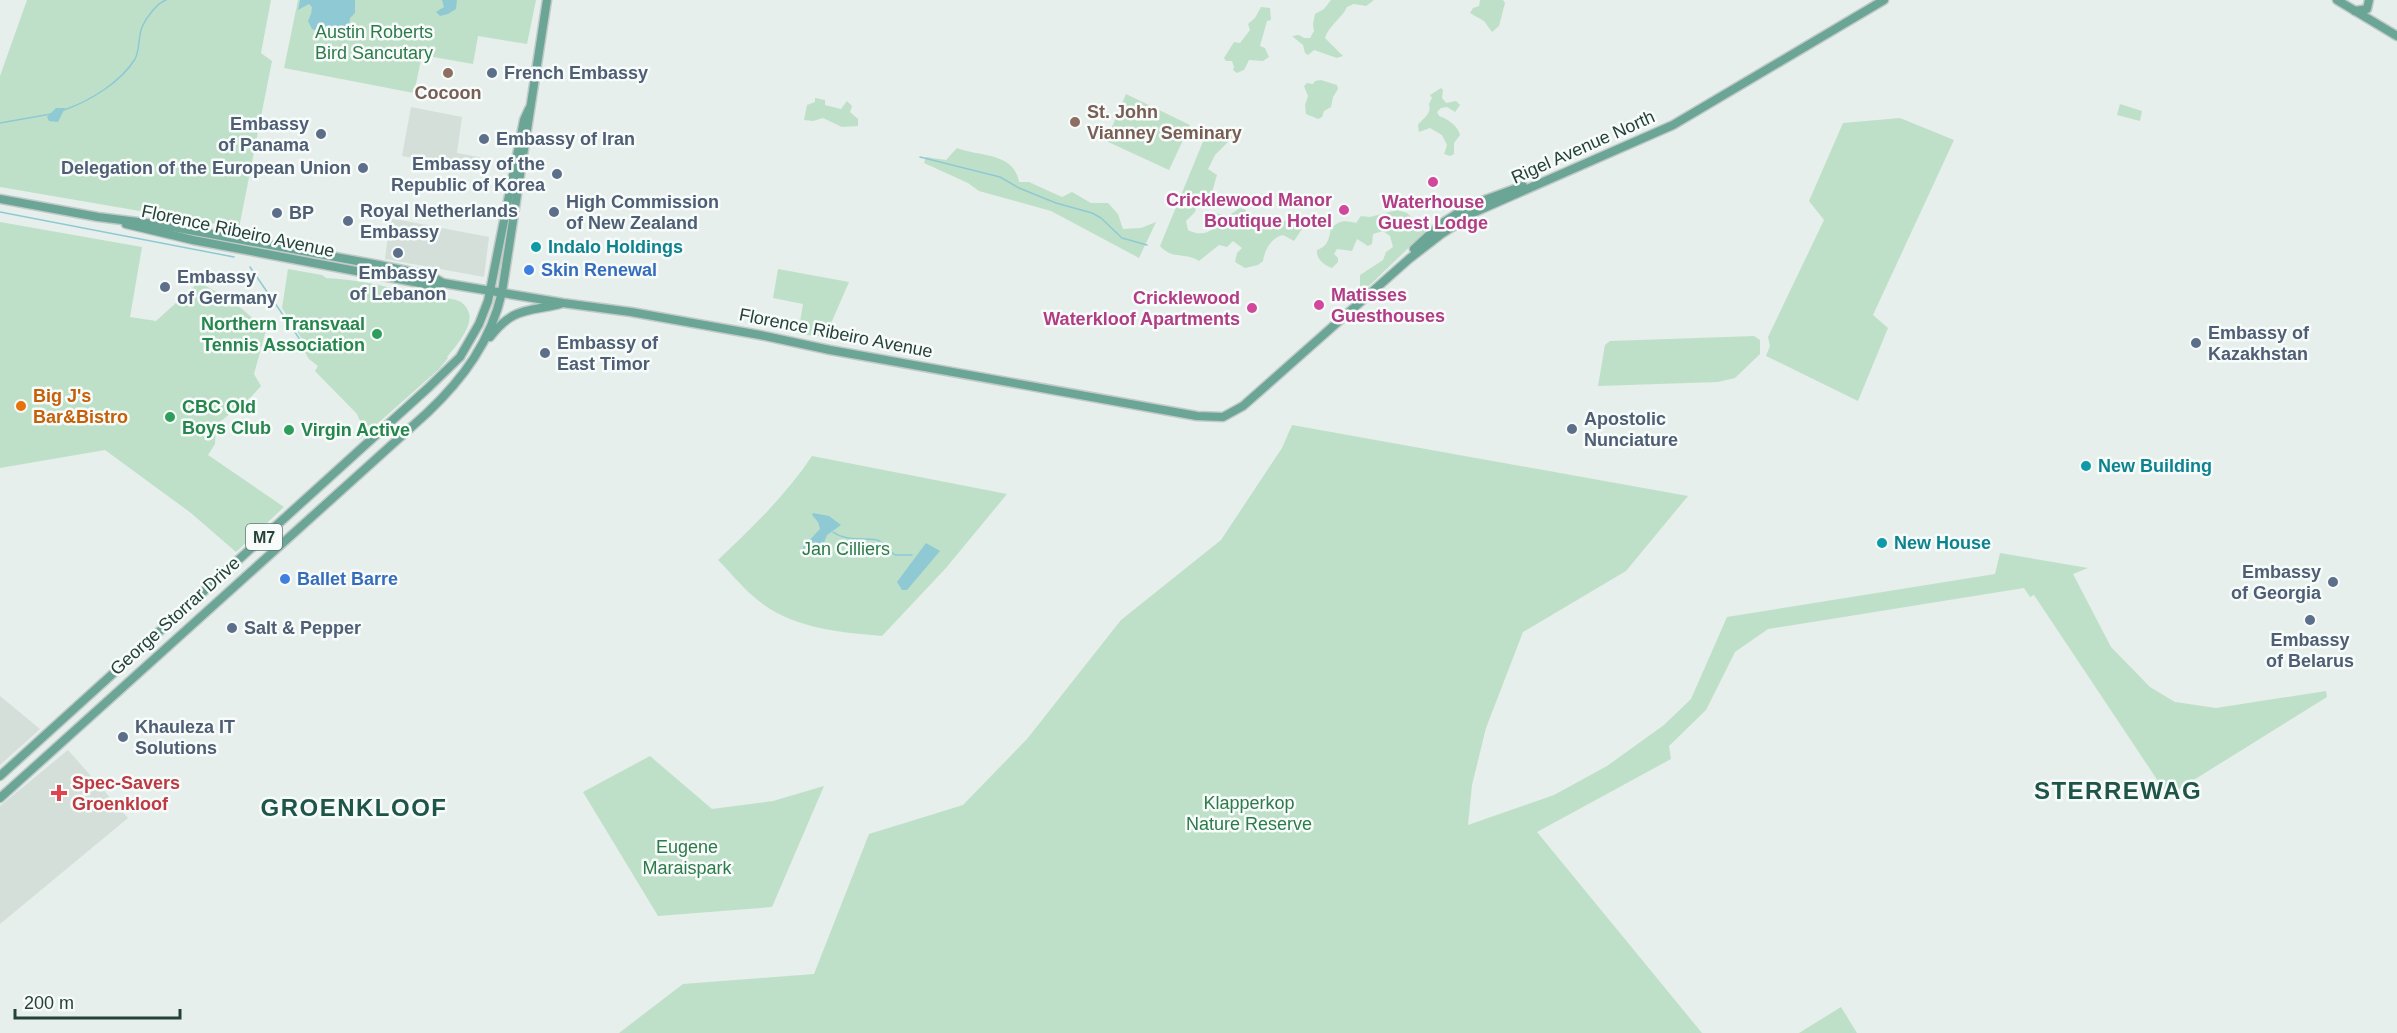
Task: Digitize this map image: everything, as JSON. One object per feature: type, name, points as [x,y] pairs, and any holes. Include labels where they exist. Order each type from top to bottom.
[{"type":"main road","name":"M7","points":[[501,292],[530,122],[530,108],[547,0]]},
{"type":"main road","name":"Rigel Avenue North","points":[[1311,345],[1350,306],[1441,224],[1471,205],[1555,174],[1672,119],[1746,78],[1876,0]]},
{"type":"main road","name":"Rigel Avenue North","points":[[1223,417],[1243,406],[1440,235],[1457,224],[1501,200],[1673,125],[1884,0]]},
{"type":"main road","points":[[2337,0],[2397,36]]},
{"type":"main road","points":[[2355,11],[2367,9],[2370,0]]},
{"type":"main road","name":"M7","points":[[491,291],[524,120],[530,108]]},
{"type":"main road","name":"Florence Ribeiro Avenue","points":[[0,199],[98,217],[193,240],[430,285],[443,283],[631,312],[1197,416],[1223,417]]},
{"type":"main road","name":"Florence Ribeiro Avenue","points":[[98,217],[162,225],[431,276],[443,283]]},
{"type":"main road","points":[[1440,235],[1441,224],[1447,226],[1457,224]]},
{"type":"main road","points":[[299,251],[302,255],[315,259],[317,264]]},
{"type":"main road","name":"George Storrar Drive","points":[[0,776],[460,357],[479,324],[491,291]]},
{"type":"main road","name":"George Storrar Drive","points":[[0,798],[446,395],[480,350],[492,323],[501,292]]},
{"type":"main road","points":[[480,350],[500,324],[509,317],[563,303]]},
{"type":"main road","points":[[290,514],[300,518],[310,518]]},
{"type":"main road","points":[[290,514],[295,524],[294,533]]},
{"type":"main road","points":[[228,570],[227,579],[231,589]]},
{"type":"main road","points":[[174,618],[186,614],[216,586],[231,589]]},
{"type":"shaded area","points":[[411,107],[462,117],[457,153],[490,159],[487,172],[402,156]]},
{"type":"shaded area","points":[[390,218],[489,237],[484,277],[385,259]]},
{"type":"shaded area","points":[[0,696],[40,729],[0,765]]},
{"type":"shaded area","points":[[68,750],[128,818],[0,924],[0,806]]},
{"type":"green space","points":[[27,0],[271,0],[261,53],[272,61],[239,228],[0,187],[0,76]]},
{"type":"green space","name":"Austin Roberts Bird Sancutary","points":[[298,0],[536,0],[527,44],[478,36],[473,64],[422,55],[414,93],[284,68]]},
{"type":"green space","points":[[1331,0],[1374,0],[1366,6],[1354,4],[1347,7],[1327,33],[1325,38],[1343,56],[1337,58],[1314,50],[1308,55],[1303,45],[1292,36],[1310,38],[1314,31],[1315,14],[1324,9]]},
{"type":"green space","points":[[1480,0],[1503,0],[1505,3],[1499,26],[1492,32],[1484,21],[1470,13],[1473,8],[1479,6]]},
{"type":"green space","points":[[1261,7],[1270,8],[1271,20],[1267,21],[1260,46],[1265,48],[1269,57],[1263,61],[1249,60],[1244,70],[1237,73],[1233,70],[1232,61],[1226,61],[1224,58],[1234,42],[1240,43],[1250,30],[1248,24],[1255,18]]},
{"type":"green space","points":[[1321,80],[1337,85],[1338,89],[1331,107],[1324,111],[1322,117],[1318,119],[1306,114],[1305,105],[1308,96],[1304,86],[1307,83],[1313,84]]},
{"type":"green space","points":[[1441,88],[1442,98],[1446,103],[1456,101],[1460,105],[1455,112],[1447,107],[1437,112],[1439,116],[1455,126],[1460,135],[1454,143],[1454,154],[1450,156],[1444,154],[1447,145],[1442,135],[1430,128],[1419,132],[1418,125],[1429,111],[1432,98],[1430,95]]},
{"type":"green space","points":[[1126,94],[1190,125],[1169,170],[1106,141]]},
{"type":"green space","points":[[815,98],[825,100],[825,105],[841,109],[847,101],[852,106],[850,112],[858,119],[858,126],[842,127],[823,118],[813,121],[804,120],[807,105],[815,102]]},
{"type":"green space","points":[[2120,104],[2142,111],[2140,121],[2117,115]]},
{"type":"green space","points":[[1900,118],[1954,140],[1873,315],[1888,328],[1858,401],[1766,356],[1770,346],[1768,337],[1824,220],[1809,201],[1843,123]]},
{"type":"green space","points":[[1220,128],[1233,137],[1215,155],[1208,169],[1217,175],[1212,192],[1197,205],[1195,212],[1186,221],[1188,230],[1195,233],[1206,233],[1215,226],[1212,220],[1215,213],[1228,216],[1240,208],[1246,210],[1244,219],[1246,223],[1263,226],[1297,218],[1306,223],[1294,241],[1283,235],[1279,236],[1269,245],[1263,261],[1258,265],[1245,268],[1235,262],[1237,253],[1242,248],[1233,241],[1227,247],[1219,245],[1199,261],[1174,255],[1160,246],[1207,132]]},
{"type":"green space","points":[[957,148],[1003,160],[1016,172],[1019,182],[1029,182],[1062,197],[1072,192],[1091,203],[1108,203],[1118,214],[1123,229],[1141,228],[1156,222],[1139,258],[1051,211],[979,191],[968,183],[924,163],[926,157],[946,160]]},
{"type":"green space","points":[[1397,210],[1407,213],[1426,231],[1364,289],[1360,287],[1360,275],[1383,260],[1386,252],[1393,247],[1390,236],[1383,231],[1373,234],[1372,244],[1368,246],[1357,239],[1352,251],[1337,249],[1334,254],[1338,262],[1332,268],[1319,259],[1317,250],[1326,244],[1331,228],[1337,223],[1346,221],[1356,223],[1361,216],[1370,217]]},
{"type":"green space","points":[[0,222],[142,247],[130,317],[156,321],[199,282],[234,302],[266,330],[254,374],[261,386],[216,425],[215,444],[208,455],[284,507],[236,552],[191,513],[105,450],[0,468]]},
{"type":"green space","name":"Northern Transvaal Tennis Association","points":[[288,269],[322,275],[326,278],[379,285],[417,295],[455,300],[462,303],[468,310],[470,318],[463,336],[439,369],[359,440],[363,428],[357,414],[315,371],[318,366],[309,359],[299,342],[302,339],[282,308]]},
{"type":"green space","points":[[778,269],[849,282],[825,337],[798,334],[803,304],[773,298]]},
{"type":"green space","points":[[1754,336],[1760,340],[1760,354],[1735,378],[1718,382],[1598,386],[1605,345],[1610,341]]},
{"type":"green space","name":"Klapperkop Nature Reserve","points":[[1292,425],[1688,496],[1626,571],[1523,632],[1486,728],[1472,785],[1468,825],[1554,795],[1607,766],[1664,725],[1691,699],[1727,617],[1995,574],[2000,553],[2088,568],[2073,574],[2111,647],[2150,687],[2175,702],[2216,708],[2326,691],[2327,697],[2168,796],[2034,595],[2030,597],[2024,588],[1768,629],[1735,652],[1706,710],[1669,746],[1671,759],[1537,832],[1702,1033],[619,1033],[683,984],[814,974],[869,834],[963,805],[1027,739],[1121,620],[1221,540],[1282,448]]},
{"type":"green space","name":"Jan Cilliers","points":[[812,456],[1007,494],[946,568],[882,636],[814,627],[782,616],[768,607],[749,593],[718,560],[780,498]]},
{"type":"green space","name":"Eugene Maraispark","points":[[650,756],[712,809],[773,801],[824,786],[772,907],[658,916],[583,792]]},
{"type":"green space","points":[[1841,1007],[1857,1033],[1799,1033]]},
{"type":"water","points":[[300,0],[355,0],[355,13],[350,18],[348,35],[342,40],[312,29],[308,21],[312,7],[309,4],[298,10]]},
{"type":"water","points":[[442,0],[457,0],[456,9],[440,16],[436,12],[444,7]]},
{"type":"water","points":[[56,108],[65,108],[58,122],[49,121],[47,117]]},
{"type":"water","points":[[813,513],[829,516],[841,525],[827,535],[823,545],[804,554],[803,547],[820,529]]},
{"type":"water","points":[[926,543],[940,551],[907,590],[902,590],[897,582]]},
{"type":"waterway","points":[[64,110],[94,96],[122,75],[137,55],[144,23],[156,7],[166,0]]},
{"type":"waterway","points":[[0,123],[51,114]]},
{"type":"waterway","points":[[920,157],[1000,177],[1019,188],[1056,203],[1092,213],[1101,218],[1122,238],[1147,245]]},
{"type":"waterway","points":[[0,212],[234,257]]},
{"type":"waterway","points":[[250,267],[301,341]]},
{"type":"waterway","points":[[833,532],[849,538],[877,540],[895,555],[912,555]]},
{"type":"place","name":"Cocoon","points":[[448,73]]},
{"type":"place","name":"French Embassy","points":[[492,73]]},
{"type":"place","name":"St. John Vianney Seminary","points":[[1075,122]]},
{"type":"place","name":"Embassy of Panama","points":[[321,134]]},
{"type":"place","name":"Embassy of Iran","points":[[484,139]]},
{"type":"place","name":"Delegation of the European Union","points":[[363,168]]},
{"type":"place","name":"Embassy of the Republic of Korea","points":[[557,174]]},
{"type":"place","name":"Waterhouse Guest Lodge","points":[[1433,182]]},
{"type":"place","name":"Cricklewood Manor Boutique Hotel","points":[[1344,210]]},
{"type":"place","name":"High Commission of New Zealand","points":[[554,212]]},
{"type":"place","name":"BP","points":[[277,213]]},
{"type":"place","name":"Royal Netherlands Embassy","points":[[348,221]]},
{"type":"place","name":"Indalo Holdings","points":[[536,247]]},
{"type":"place","name":"Embassy of Lebanon","points":[[398,253]]},
{"type":"place","name":"Skin Renewal","points":[[529,270]]},
{"type":"place","name":"Embassy of Germany","points":[[165,287]]},
{"type":"place","name":"Matisses Guesthouses","points":[[1319,305]]},
{"type":"place","name":"Cricklewood Waterkloof Apartments","points":[[1252,308]]},
{"type":"place","name":"Northern Transvaal Tennis Association","points":[[377,334]]},
{"type":"place","name":"Embassy of Kazakhstan","points":[[2196,343]]},
{"type":"place","name":"Embassy of East Timor","points":[[545,353]]},
{"type":"place","name":"Big J's Bar&Bistro","points":[[21,406]]},
{"type":"place","name":"CBC Old Boys Club","points":[[170,417]]},
{"type":"place","name":"Apostolic Nunciature","points":[[1572,429]]},
{"type":"place","name":"Virgin Active","points":[[289,430]]},
{"type":"place","name":"New Building","points":[[2086,466]]},
{"type":"place","name":"New House","points":[[1882,543]]},
{"type":"place","name":"Ballet Barre","points":[[285,579]]},
{"type":"place","name":"Embassy of Georgia","points":[[2333,582]]},
{"type":"place","name":"Embassy of Belarus","points":[[2310,620]]},
{"type":"place","name":"Salt & Pepper","points":[[232,628]]},
{"type":"place","name":"Khauleza IT Solutions","points":[[123,737]]},
{"type":"place","name":"Spec-Savers Groenkloof","points":[[59,793]]},
{"type":"district","name":"STERREWAG","points":[[2118,791]]},
{"type":"district","name":"GROENKLOOF","points":[[354,808]]}]
